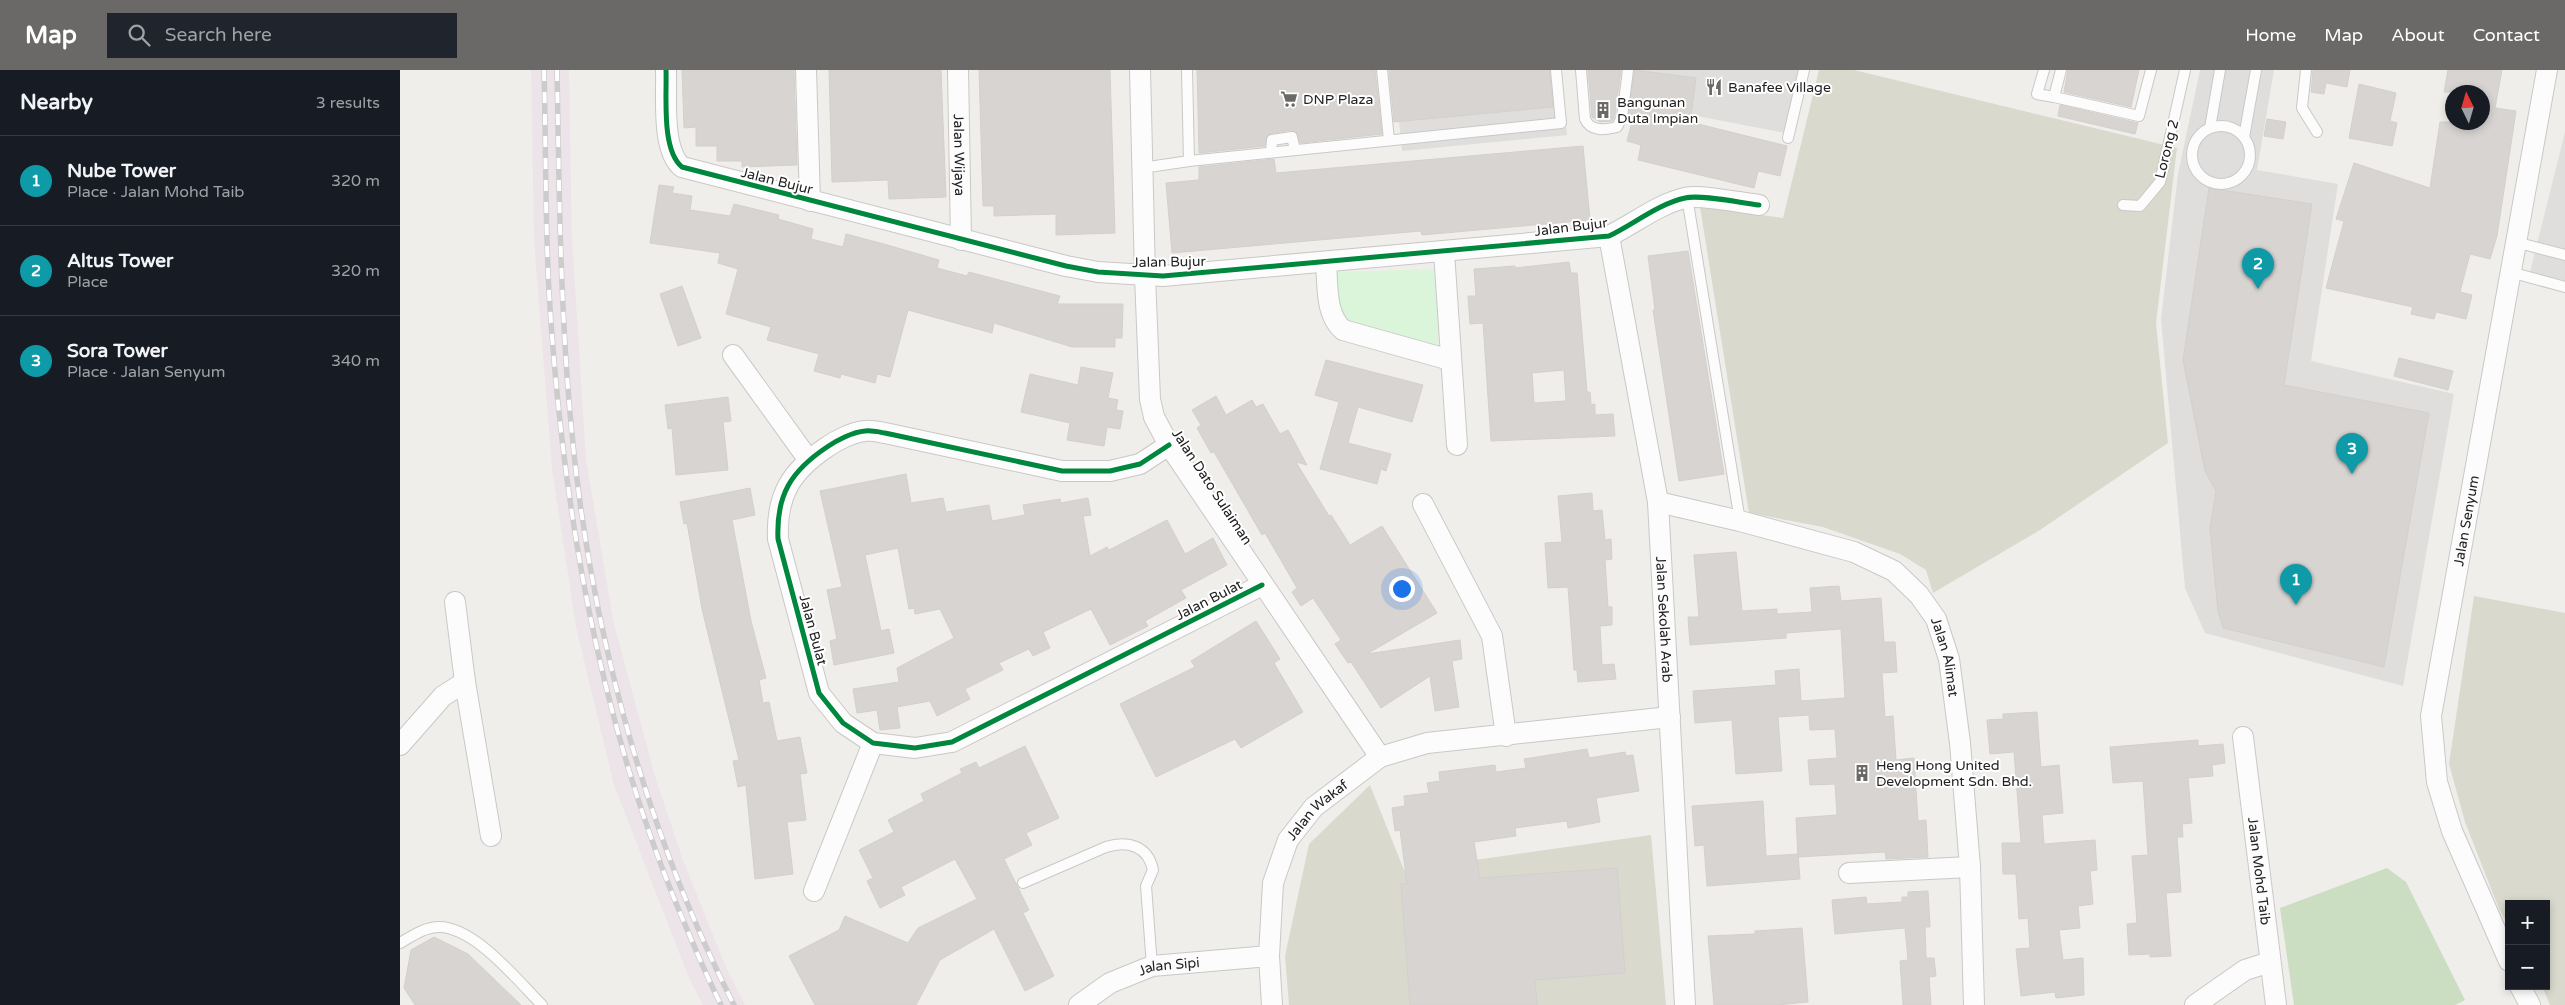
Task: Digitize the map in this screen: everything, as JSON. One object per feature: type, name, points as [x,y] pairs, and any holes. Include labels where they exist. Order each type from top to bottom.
[{"type":"street","name":"Jalan Bujur","points":[[666,70],[669,143],[678,163],[695,172],[961,240],[1098,272],[1163,276],[1326,264],[1609,236],[1634,224],[1665,204],[1687,197],[1759,205]]},
{"type":"street","name":"Jalan Bujur","points":[[806,70],[810,201]]},
{"type":"street","name":"Jalan Wijaya","points":[[958,70],[961,240]]},
{"type":"street","name":"Jalan Dato Sulaiman","points":[[1140,70],[1145,276],[1150,399],[1154,417],[1169,445],[1262,585],[1380,757]]},
{"type":"street","name":"Jalan Senyum","points":[[2505,952],[2452,831],[2437,782],[2431,716],[2547,70]]},
{"type":"street","name":"Jalan Sekolah Arab","points":[[1609,236],[1658,502],[1685,1005]]},
{"type":"street","points":[[1444,252],[1457,445]]},
{"type":"street","points":[[1326,264],[1329,305],[1333,321],[1343,330],[1450,360]]},
{"type":"street","points":[[733,355],[808,459]]},
{"type":"street","name":"Jalan Bulat","points":[[1169,445],[1140,464],[1117,470],[1062,471],[865,431],[837,440],[808,459],[792,477],[781,500],[777,520],[778,539],[819,692],[843,723],[873,743],[915,748],[952,742],[1262,585]]},
{"type":"street","name":"Jalan Alimat","points":[[1658,502],[1740,521],[1854,552],[1894,571],[1919,595],[1936,619],[1949,659],[1960,743],[1970,867],[1974,1005]]},
{"type":"street","points":[[1423,504],[1492,636],[1506,736]]},
{"type":"street","points":[[455,602],[465,682],[491,836]]},
{"type":"street","points":[[400,745],[443,696],[465,682]]},
{"type":"street","name":"Jalan Wakaf","points":[[1272,1005],[1269,956],[1273,883],[1288,840],[1314,806],[1380,757],[1427,744],[1670,717]]},
{"type":"street","name":"Jalan Mohd Taib","points":[[2243,736],[2276,1005]]},
{"type":"street","points":[[814,891],[873,743]]},
{"type":"street","points":[[1848,873],[1970,867]]},
{"type":"street","name":"Jalan Sipi","points":[[1079,1005],[1110,983],[1152,966],[1269,956]]},
{"type":"street","points":[[2194,1005],[2244,970],[2270,962]]},
{"type":"street","points":[[2522,990],[2530,1005]]},
{"type":"lane","points":[[1187,70],[1189,161]]},
{"type":"lane","points":[[1382,70],[1389,140]]},
{"type":"lane","points":[[1142,168],[1271,152],[1561,123],[1556,70]]},
{"type":"lane","points":[[1581,70],[1585,119],[1588,125],[1594,129],[1606,129],[1617,127],[1622,117],[1628,70]]},
{"type":"lane","points":[[1788,138],[1804,70]]},
{"type":"lane","points":[[2044,70],[2037,94],[2139,116],[2151,70]]},
{"type":"lane","points":[[2054,97],[2060,70]]},
{"type":"lane","name":"Lorong 2","points":[[2123,205],[2140,206],[2160,182],[2185,70]]},
{"type":"lane","points":[[2210,128],[2220,70]]},
{"type":"lane","points":[[2244,137],[2256,70]]},
{"type":"lane","points":[[2306,70],[2302,108],[2317,132]]},
{"type":"lane","points":[[2228,127],[2237,130],[2244,137],[2250,155],[2244,172],[2228,183],[2210,181],[2196,169],[2192,150],[2202,133],[2210,128],[2228,127]]},
{"type":"lane","points":[[1687,197],[1740,521]]},
{"type":"lane","points":[[2515,242],[2560,254]]},
{"type":"lane","points":[[2510,272],[2565,287]]},
{"type":"lane","points":[[1023,883],[1106,847],[1120,843],[1134,845],[1146,853],[1153,870],[1146,886],[1152,966]]},
{"type":"lane","points":[[400,942],[428,928],[452,929],[472,939],[487,951],[542,1005]]},
{"type":"shaded area","points":[[531,70],[569,70],[572,240],[586,459],[613,620],[654,773],[683,860],[725,965],[745,1005],[703,1005],[689,978],[614,785],[576,627],[552,469],[534,241]]},
{"type":"shaded area","points":[[1394,70],[1561,70],[1567,135],[1402,151]]},
{"type":"shaded area","name":"Banafee Village","points":[[1633,70],[1800,70],[1785,133],[1629,103]]},
{"type":"shaded area","points":[[1819,70],[1854,70],[2177,148],[2156,323],[2168,443],[2040,530],[1933,593],[1926,570],[1900,554],[1823,527],[1749,513],[1700,207],[1783,218]]},
{"type":"shaded area","points":[[2200,70],[2274,70],[2257,170],[2338,184],[2311,361],[2454,394],[2403,686],[2205,633],[2185,588],[2161,319],[2178,174]]},
{"type":"shaded area","points":[[2565,132],[2565,281],[2530,272]]},
{"type":"shaded area","points":[[2474,596],[2565,613],[2565,1005],[2550,1005],[2544,990],[2550,990],[2550,900],[2505,900],[2505,920],[2465,822],[2449,764]]},
{"type":"shaded area","points":[[1370,785],[1404,870],[1651,835],[1666,1005],[1289,1005],[1285,956],[1309,844]]},
{"type":"green space","points":[[1439,269],[1438,345],[1347,323],[1339,311],[1334,272]]},
{"type":"green space","points":[[2387,868],[2406,882],[2465,1000],[2455,1005],[2294,1005],[2280,908]]},
{"type":"building","points":[[682,70],[794,70],[797,165],[742,167],[742,161],[717,161],[717,146],[696,146],[696,127],[684,128]]},
{"type":"building","points":[[829,70],[941,70],[946,197],[889,199],[888,180],[832,182]]},
{"type":"building","points":[[979,70],[1110,70],[1115,233],[1056,235],[1056,214],[994,216],[994,206],[983,206]]},
{"type":"building","name":"DNP Plaza","points":[[1197,70],[1375,70],[1382,134],[1300,143],[1297,133],[1291,130],[1269,134],[1265,146],[1199,153]]},
{"type":"building","points":[[1389,70],[1549,70],[1553,107],[1394,122]]},
{"type":"building","name":"Bangunan Duta Impian","points":[[1588,70],[1621,70],[1615,115],[1612,121],[1600,122],[1592,117]]},
{"type":"building","points":[[1635,70],[1696,78],[1690,122],[1787,146],[1780,176],[1758,171],[1754,188],[1638,160],[1641,145],[1627,141],[1632,122],[1627,122]]},
{"type":"building","points":[[2068,70],[2139,70],[2131,107],[2064,92]]},
{"type":"building","points":[[2313,70],[2350,70],[2347,87],[2326,83],[2324,94],[2311,92]]},
{"type":"building","points":[[2448,70],[2502,70],[2495,108],[2516,111],[2497,236],[2490,259],[2470,254],[2460,292],[2472,295],[2466,319],[2436,312],[2434,319],[2411,314],[2413,307],[2326,288],[2344,221],[2336,219],[2354,163],[2430,188],[2440,122],[2445,122],[2445,130],[2490,130],[2490,85],[2445,85]]},
{"type":"building","points":[[2359,84],[2396,93],[2390,121],[2397,123],[2392,146],[2349,138]]},
{"type":"building","points":[[2060,105],[2138,123],[2135,134],[2058,116]]},
{"type":"building","points":[[2267,119],[2286,122],[2283,139],[2264,136]]},
{"type":"building","points":[[1583,146],[1590,220],[1422,235],[1421,231],[1172,253],[1166,183],[1199,180],[1199,167],[1274,159],[1276,173]]},
{"type":"building","points":[[659,185],[674,187],[672,193],[692,196],[690,210],[730,216],[734,204],[779,215],[778,219],[813,229],[811,239],[843,247],[846,234],[884,244],[939,260],[937,268],[967,276],[969,272],[1060,296],[1057,304],[1123,304],[1122,338],[1115,338],[1115,347],[1072,347],[994,323],[992,333],[908,310],[890,377],[877,374],[875,383],[841,374],[840,378],[814,371],[819,354],[767,340],[771,327],[726,314],[738,269],[718,263],[720,253],[650,243]]},
{"type":"building","points":[[2209,188],[2312,204],[2284,385],[2429,413],[2384,667],[2223,628],[2218,611],[2210,528],[2216,491],[2205,471],[2183,360]]},
{"type":"building","points":[[1688,251],[1724,474],[1679,481],[1653,310],[1655,310],[1648,256]]},
{"type":"building","points":[[1569,262],[1571,273],[1577,273],[1587,392],[1590,392],[1591,405],[1595,404],[1595,415],[1613,414],[1615,436],[1491,441],[1483,323],[1470,324],[1468,296],[1476,296],[1474,269],[1515,266],[1515,268]],"holes":[[[1564,370],[1566,401],[1534,403],[1532,373]]]},
{"type":"building","points":[[682,286],[701,338],[678,346],[660,294]]},
{"type":"building","points":[[2399,358],[2453,371],[2448,390],[2394,376]]},
{"type":"building","points":[[1326,360],[1423,385],[1412,422],[1358,407],[1348,443],[1391,454],[1386,471],[1381,469],[1377,484],[1320,469],[1339,402],[1315,395]]},
{"type":"building","points":[[1081,367],[1113,373],[1108,398],[1118,400],[1116,410],[1123,411],[1120,429],[1107,427],[1104,446],[1067,440],[1070,423],[1021,412],[1030,374],[1078,385]]},
{"type":"building","points":[[1216,396],[1226,415],[1252,400],[1256,407],[1263,404],[1280,434],[1288,430],[1307,465],[1296,462],[1329,516],[1331,515],[1350,545],[1382,526],[1437,613],[1367,654],[1460,640],[1462,659],[1452,661],[1459,707],[1435,711],[1430,676],[1381,708],[1351,662],[1348,663],[1335,644],[1341,640],[1313,598],[1301,606],[1292,592],[1297,588],[1265,533],[1262,535],[1214,452],[1211,453],[1197,428],[1201,425],[1192,410]]},
{"type":"building","points":[[728,397],[731,421],[723,422],[728,470],[676,475],[672,428],[668,429],[665,405]]},
{"type":"building","points":[[906,474],[911,503],[943,498],[946,512],[989,505],[992,521],[1025,515],[1023,505],[1060,499],[1061,503],[1088,498],[1091,515],[1083,516],[1090,556],[1107,547],[1109,550],[1167,520],[1185,554],[1213,538],[1227,565],[1181,590],[1186,598],[1145,621],[1148,626],[1110,645],[1091,609],[1043,632],[1050,648],[1033,656],[1029,649],[999,663],[1003,670],[965,689],[970,699],[937,716],[930,701],[897,707],[900,728],[880,730],[877,710],[857,713],[853,689],[899,682],[897,668],[954,638],[940,609],[915,614],[914,608],[909,609],[898,548],[865,555],[881,631],[889,629],[894,653],[834,665],[830,641],[837,639],[827,590],[842,587],[820,491]]},
{"type":"building","points":[[750,488],[755,515],[732,520],[751,621],[766,678],[759,680],[763,703],[769,702],[777,741],[800,737],[807,773],[800,774],[806,820],[787,822],[793,874],[755,879],[746,785],[738,787],[733,761],[739,760],[702,609],[687,523],[684,524],[680,502]]},
{"type":"building","points":[[1592,493],[1593,511],[1602,510],[1605,540],[1611,539],[1612,559],[1605,560],[1608,607],[1612,607],[1612,625],[1600,626],[1602,665],[1614,664],[1616,679],[1578,682],[1577,670],[1574,670],[1568,587],[1548,588],[1545,543],[1562,542],[1558,496]]},
{"type":"building","points":[[1736,552],[1742,611],[1777,609],[1777,614],[1812,612],[1810,588],[1839,586],[1841,601],[1881,598],[1884,642],[1895,642],[1897,672],[1882,673],[1885,717],[1893,716],[1896,760],[1914,758],[1918,821],[1926,820],[1928,857],[1886,859],[1885,852],[1798,857],[1796,818],[1837,815],[1835,784],[1810,785],[1808,760],[1837,758],[1835,729],[1810,730],[1809,715],[1778,717],[1782,771],[1736,774],[1732,720],[1695,723],[1693,691],[1776,685],[1775,671],[1799,669],[1801,701],[1845,698],[1841,629],[1786,633],[1786,638],[1690,645],[1688,617],[1699,617],[1694,555]]},
{"type":"building","points":[[1256,621],[1280,659],[1274,663],[1303,712],[1241,748],[1235,739],[1156,777],[1120,704],[1195,667],[1191,661]]},
{"type":"building","points":[[2037,712],[2041,767],[2059,765],[2063,813],[2042,815],[2044,844],[2095,840],[2097,870],[2090,871],[2093,904],[2078,906],[2080,928],[2059,930],[2063,960],[2083,958],[2084,995],[2056,998],[2055,992],[2021,996],[2016,949],[2030,948],[2028,918],[2019,919],[2016,874],[2003,874],[2002,843],[2021,843],[2014,752],[1990,754],[1987,720],[2003,719],[2003,714]]},
{"type":"building","points":[[2198,740],[2198,746],[2223,744],[2225,763],[2212,765],[2213,776],[2188,778],[2192,823],[2182,824],[2183,837],[2177,837],[2181,892],[2166,893],[2171,956],[2129,955],[2127,924],[2137,923],[2132,856],[2148,855],[2143,781],[2113,783],[2110,747]]},
{"type":"building","points":[[1025,746],[1059,818],[1026,833],[1032,845],[1004,859],[1029,910],[1023,913],[1054,976],[1025,991],[994,929],[940,960],[916,1005],[815,1005],[789,956],[839,930],[845,916],[908,943],[918,928],[977,899],[955,859],[901,887],[905,895],[880,908],[867,881],[873,878],[859,850],[894,832],[888,820],[924,801],[921,794],[962,773],[960,769],[976,762],[979,768]]},
{"type":"building","points":[[1587,749],[1589,758],[1625,752],[1626,756],[1633,755],[1639,791],[1596,798],[1600,822],[1568,828],[1567,821],[1515,828],[1516,836],[1474,842],[1480,878],[1617,868],[1625,973],[1535,980],[1537,1005],[1410,1005],[1401,884],[1407,884],[1400,830],[1395,831],[1392,808],[1405,806],[1404,796],[1429,793],[1427,783],[1440,781],[1439,772],[1495,765],[1496,772],[1526,768],[1524,759]]},
{"type":"building","points":[[1763,801],[1766,856],[1798,854],[1800,879],[1707,886],[1704,845],[1695,846],[1692,806]]},
{"type":"building","points":[[1928,891],[1930,927],[1925,927],[1926,958],[1934,958],[1936,976],[1929,977],[1931,1005],[1903,1005],[1900,961],[1908,960],[1905,928],[1835,934],[1832,900],[1866,897],[1867,904],[1902,902],[1902,897],[1908,897],[1908,892]]},
{"type":"building","points":[[1802,928],[1808,1002],[1777,1005],[1714,1005],[1708,936],[1755,934],[1755,931]]},
{"type":"building","points":[[434,937],[468,954],[521,1005],[415,1005],[404,988],[411,950]]},
{"type":"railway","points":[[544,70],[549,292],[555,371],[563,450],[588,606],[605,683],[625,759],[650,834],[678,908],[721,1005]]},
{"type":"railway","points":[[557,70],[560,242],[564,327],[578,489],[590,565],[605,641],[624,717],[646,791],[672,865],[701,936],[734,1005]]},
{"type":"cycle path","points":[[666,70],[666,122],[668,135],[675,159],[682,167],[1066,266],[1098,272],[1163,276],[1609,236],[1656,209],[1685,198],[1710,198],[1759,205]]},
{"type":"cycle path","points":[[1169,445],[1140,464],[1110,471],[1062,471],[872,431],[860,432],[840,439],[814,456],[795,475],[783,497],[778,523],[778,539],[819,693],[843,723],[873,743],[915,748],[952,742],[1262,585]]},
{"type":"place","name":"Banafee Village","points":[[1714,87]]},
{"type":"place","name":"DNP Plaza","points":[[1289,99]]},
{"type":"place","name":"Bangunan Duta Impian","points":[[1603,110]]},
{"type":"place","name":"Altus Tower","points":[[2258,289]]},
{"type":"place","name":"Sora Tower","points":[[2352,474]]},
{"type":"place","name":"Nube Tower","points":[[2296,605]]},
{"type":"place","name":"Heng Hong United Development Sdn. Bhd.","points":[[1862,773]]}]
